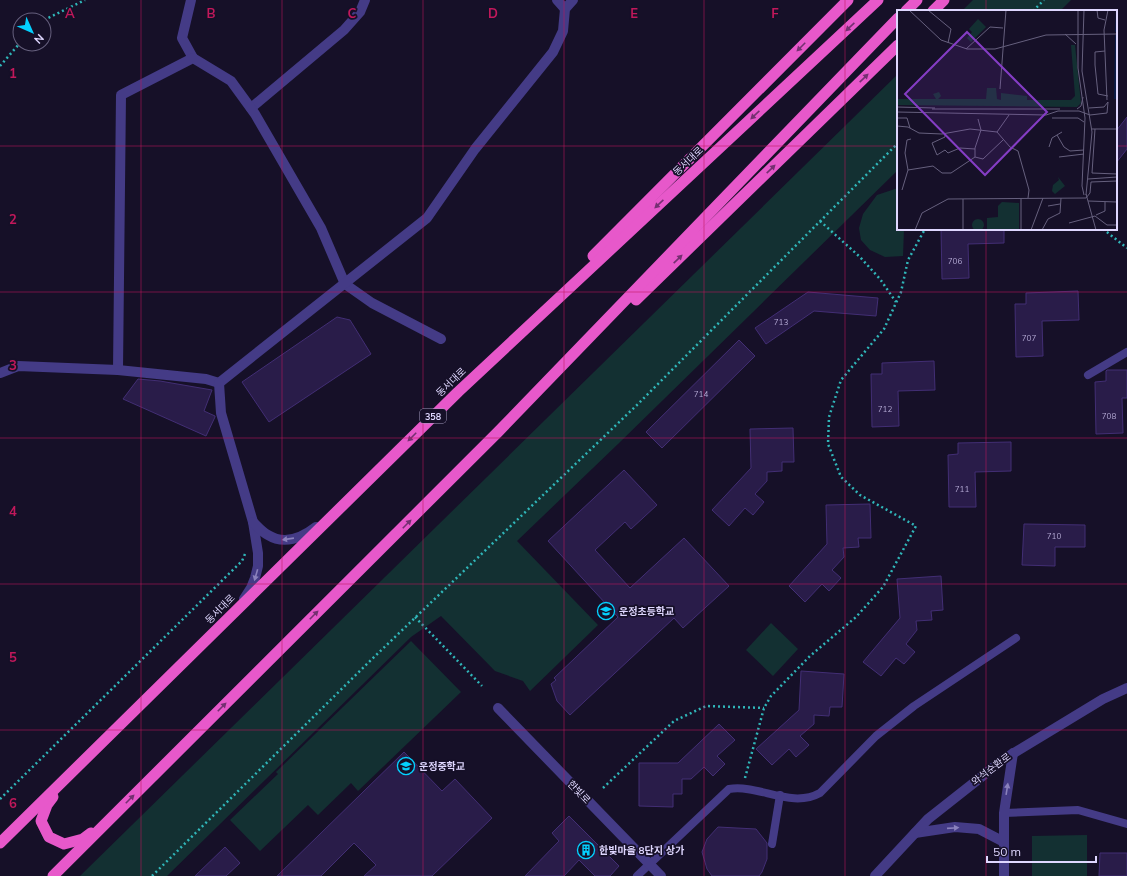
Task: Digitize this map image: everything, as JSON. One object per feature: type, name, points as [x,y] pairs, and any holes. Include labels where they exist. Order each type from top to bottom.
[{"type":"highway","points":[[458,392],[848,0]]},
{"type":"highway","name":"동서대로","points":[[0,843],[458,392],[878,0]]},
{"type":"highway","points":[[907,10],[917,0]]},
{"type":"highway","points":[[934,10],[944,0]]},
{"type":"highway","points":[[53,876],[498,432],[897,19]]},
{"type":"highway","points":[[498,432],[897,46]]},
{"type":"highway","points":[[75,769],[47,805],[41,821],[50,837],[64,844],[83,839],[116,814]]},
{"type":"street","points":[[191,0],[182,38],[193,58],[231,81],[251,108],[321,228],[345,284],[372,302],[441,339]]},
{"type":"street","points":[[251,108],[344,30],[360,12],[365,0]]},
{"type":"street","points":[[557,0],[565,9]]},
{"type":"street","points":[[220,383],[427,218],[475,149],[553,52],[564,31],[565,9],[573,0]]},
{"type":"street","points":[[118,370],[121,95],[193,58]]},
{"type":"street","points":[[0,373],[18,366],[118,370],[206,379],[220,383]]},
{"type":"street","points":[[220,383],[221,413],[253,522],[258,553],[258,566],[251,588],[238,608]]},
{"type":"street","points":[[253,522],[267,535],[280,540],[293,539],[308,533],[334,514]]},
{"type":"street","name":"와석순환로","points":[[875,876],[928,819],[1004,759],[1103,699],[1127,688]]},
{"type":"street","name":"한빛로","points":[[498,708],[661,876]]},
{"type":"street","points":[[1004,876],[1004,813],[1013,753]]},
{"type":"street","points":[[915,833],[956,827],[979,829],[1004,842]]},
{"type":"lane","points":[[1088,375],[1127,352]]},
{"type":"lane","points":[[638,876],[729,789],[743,788],[798,799],[813,797],[820,793],[876,736],[914,706],[1016,638]]},
{"type":"lane","points":[[772,844],[780,796]]},
{"type":"lane","points":[[1004,813],[1078,810],[1127,824]]},
{"type":"path","points":[[52,16],[85,0]]},
{"type":"path","points":[[1034,10],[1044,0]]},
{"type":"path","points":[[0,66],[13,52]]},
{"type":"path","points":[[152,876],[415,617],[638,404],[897,144]]},
{"type":"path","points":[[820,221],[860,257],[880,279],[897,302]]},
{"type":"path","points":[[743,788],[764,708],[771,696],[810,656],[856,617],[883,587],[916,526],[860,495],[841,477],[828,444],[829,417],[841,380],[884,330],[901,292],[908,260],[924,230]]},
{"type":"path","points":[[1104,230],[1127,248]]},
{"type":"path","points":[[0,799],[242,560],[255,534]]},
{"type":"path","points":[[415,617],[482,686]]},
{"type":"path","points":[[603,788],[674,721],[706,706],[764,708]]},
{"type":"green space","points":[[973,0],[1071,0],[1061,10],[963,10]]},
{"type":"green space","points":[[897,75],[897,171],[517,541],[598,625],[530,691],[523,681],[495,671],[441,616],[411,637],[167,876],[80,876]]},
{"type":"green space","points":[[897,188],[897,230],[904,230],[903,256],[885,257],[870,250],[861,240],[859,228],[863,214],[877,195]]},
{"type":"green space","points":[[771,623],[798,649],[773,676],[746,650]]},
{"type":"green space","points":[[411,641],[461,692],[358,791],[351,783],[318,815],[308,805],[260,851],[230,820],[278,774],[276,772]]},
{"type":"green space","points":[[1087,835],[1087,876],[1032,876],[1032,836]]},
{"type":"building","points":[[1127,117],[1127,149],[1117,162],[1117,130]]},
{"type":"building","points":[[941,230],[1004,230],[1004,243],[968,244],[969,278],[942,279]]},
{"type":"building","points":[[1078,291],[1079,320],[1042,321],[1043,356],[1016,357],[1015,304],[1026,304],[1026,293]]},
{"type":"building","points":[[808,292],[878,298],[876,316],[814,311],[766,344],[755,328]]},
{"type":"building","points":[[337,317],[350,320],[371,354],[269,422],[242,382]]},
{"type":"building","points":[[739,340],[755,356],[662,448],[646,432]]},
{"type":"building","points":[[934,361],[935,390],[898,391],[899,426],[872,427],[871,374],[882,374],[882,363]]},
{"type":"building","points":[[1107,370],[1127,370],[1127,398],[1122,398],[1123,433],[1096,434],[1095,382],[1106,381]]},
{"type":"building","points":[[138,379],[160,381],[212,390],[204,411],[215,417],[206,436],[123,399]]},
{"type":"building","points":[[793,428],[794,462],[782,462],[782,471],[767,472],[767,481],[755,494],[764,502],[753,515],[745,508],[729,526],[712,510],[751,468],[750,429]]},
{"type":"building","points":[[1011,442],[1011,471],[975,472],[976,507],[949,507],[948,455],[958,454],[958,443]]},
{"type":"building","points":[[624,470],[657,505],[631,529],[625,522],[595,550],[630,588],[684,538],[729,586],[683,628],[674,618],[570,715],[557,701],[551,684],[556,680],[554,678],[618,617],[548,541]]},
{"type":"building","points":[[870,504],[871,538],[858,538],[859,547],[843,548],[844,557],[832,570],[841,578],[829,591],[822,584],[805,602],[789,586],[827,544],[826,505]]},
{"type":"building","points":[[1024,524],[1085,525],[1085,547],[1055,547],[1055,566],[1022,565]]},
{"type":"building","points":[[941,576],[943,610],[931,611],[932,620],[916,621],[917,630],[906,644],[915,652],[904,664],[896,658],[881,676],[863,662],[900,618],[897,579]]},
{"type":"building","points":[[801,671],[844,674],[842,707],[830,707],[829,716],[814,715],[814,724],[800,736],[809,745],[796,757],[789,749],[772,765],[756,749],[799,710]]},
{"type":"building","points":[[719,724],[735,740],[717,756],[725,764],[713,776],[704,767],[691,779],[682,779],[682,794],[673,794],[673,807],[639,806],[639,763],[678,763]]},
{"type":"building","points":[[404,752],[442,791],[455,779],[492,818],[432,876],[364,876],[376,865],[354,843],[321,876],[277,876]]},
{"type":"building","name":"한빛마을 8단지 상가","points":[[569,816],[619,866],[610,876],[595,876],[579,860],[564,876],[525,876],[559,841],[552,833]]},
{"type":"building","points":[[718,827],[756,829],[767,843],[767,859],[759,876],[712,876],[707,869],[702,852],[707,839]]},
{"type":"building","points":[[225,847],[240,863],[226,876],[195,876]]},
{"type":"building","points":[[1100,853],[1127,853],[1127,876],[1099,876]]},
{"type":"place","name":"운정초등학교","points":[[606,611]]},
{"type":"place","name":"운정중학교","points":[[406,766]]},
{"type":"place","name":"한빛마을 8단지 상가","points":[[586,850]]}]
